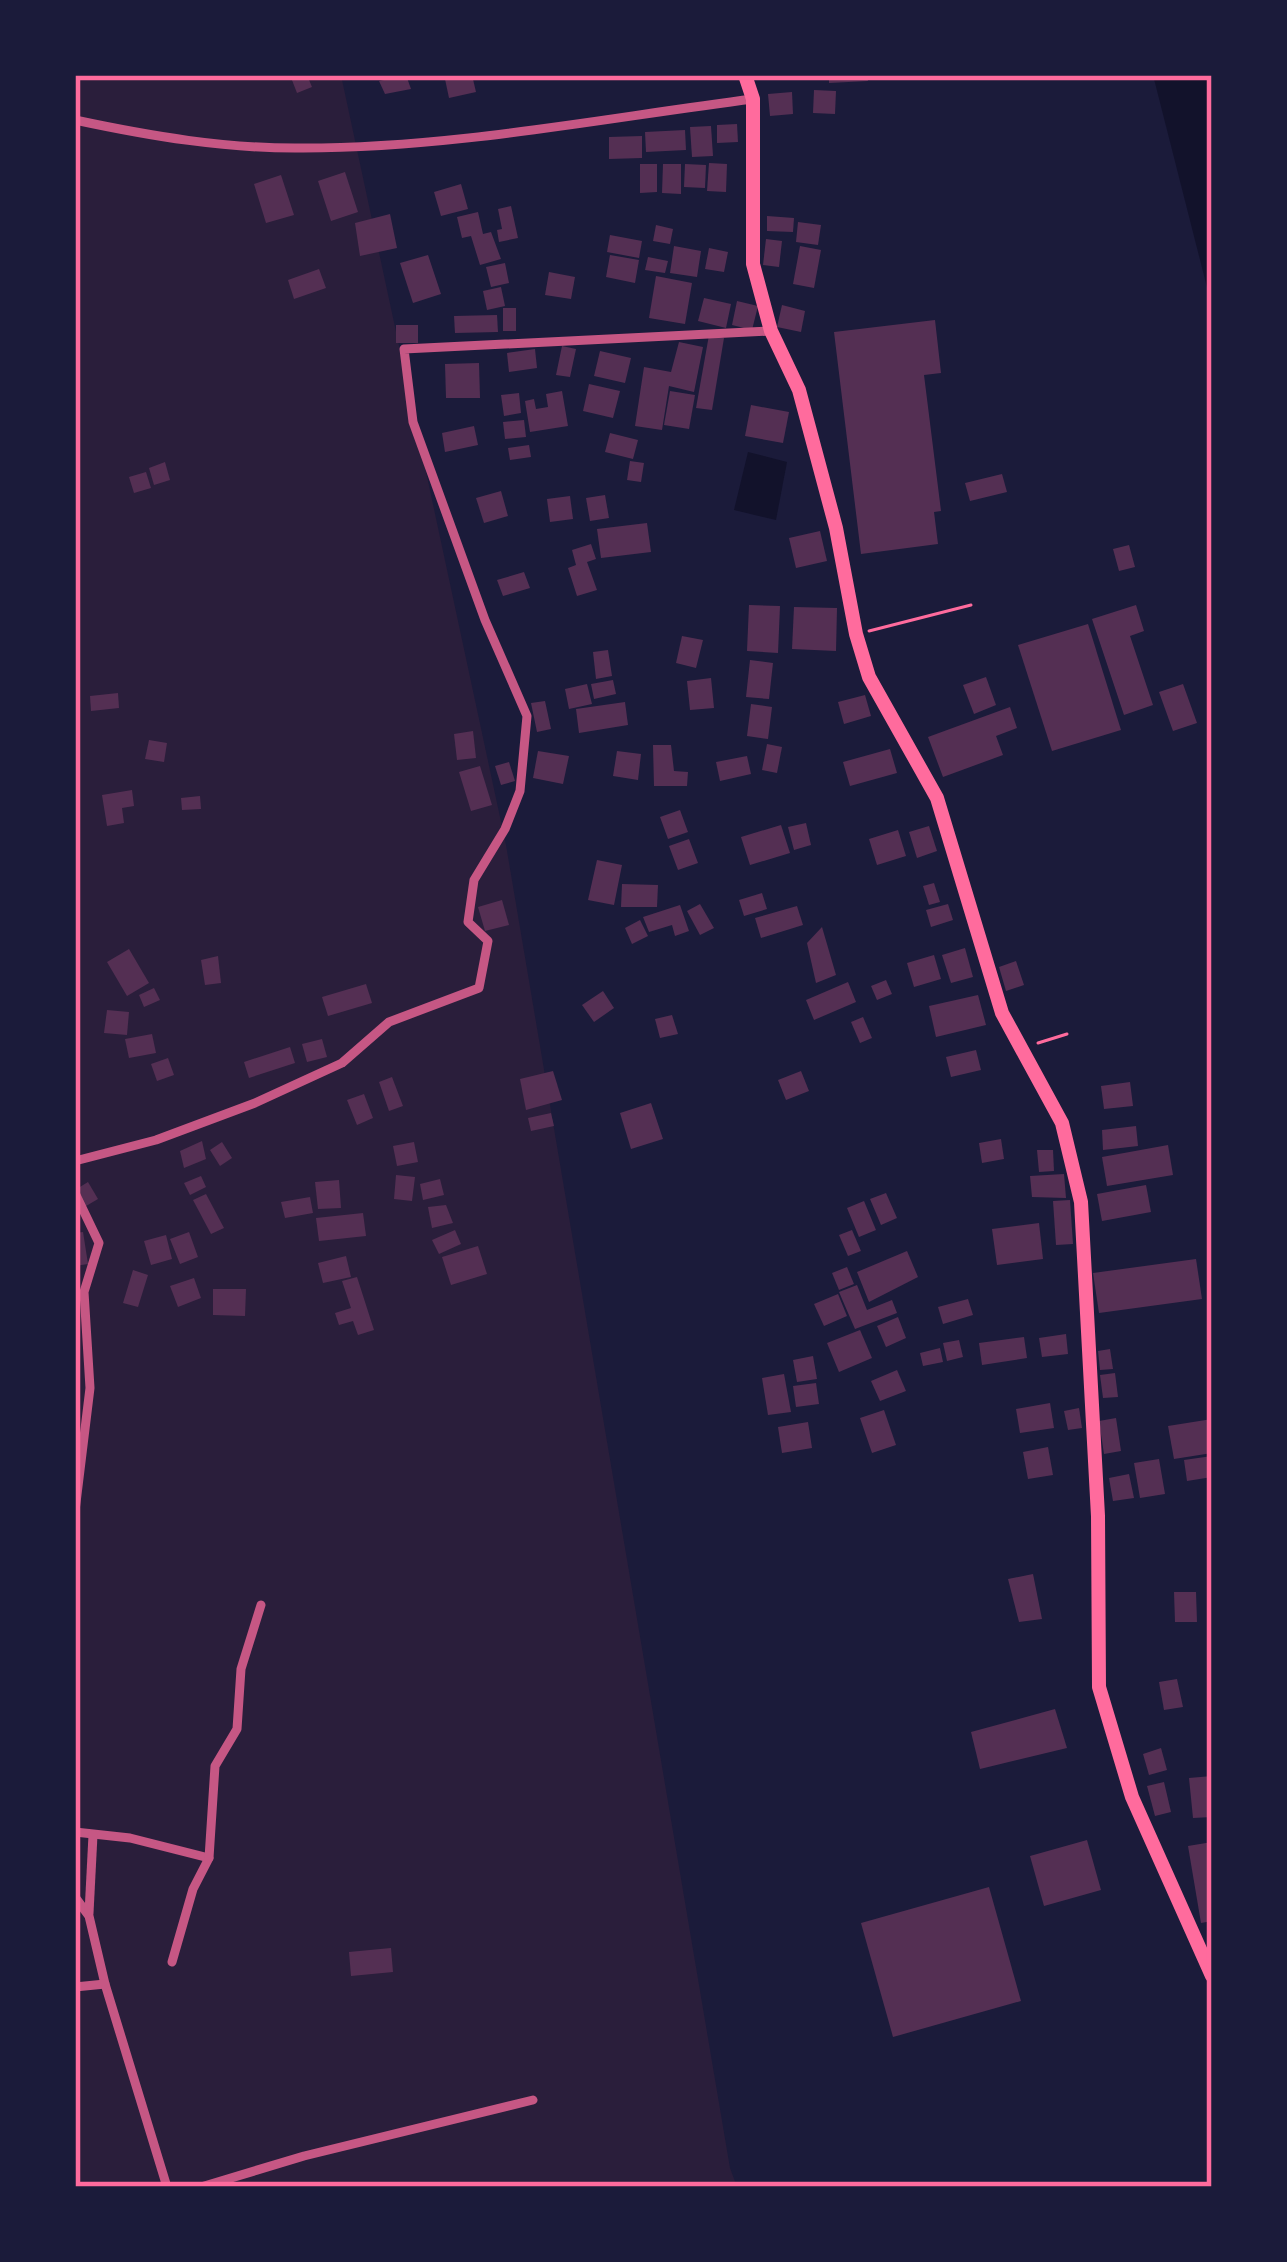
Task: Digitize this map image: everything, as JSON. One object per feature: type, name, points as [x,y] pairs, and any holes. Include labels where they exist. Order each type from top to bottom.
[{"type":"main road","points":[[745,75],[753,99],[752,264],[771,331],[799,390],[869,677],[937,798],[990,983],[1019,1049],[1062,1123],[1081,1202],[1098,1516],[1100,1688],[1132,1797],[1212,1976]]},
{"type":"street","points":[[75,119],[162,138],[298,148],[379,147],[753,99]]},
{"type":"street","points":[[75,1161],[156,1140],[255,1102],[342,1063],[389,1022],[479,988],[488,941],[468,922],[474,880],[505,829],[520,791],[527,716],[485,620],[413,422],[404,349],[771,331]]},
{"type":"street","points":[[75,1193],[99,1243],[84,1292],[91,1388],[75,1511]]},
{"type":"street","points":[[172,1962],[193,1888],[209,1858],[214,1766],[237,1730],[241,1669],[261,1605]]},
{"type":"street","points":[[75,1832],[130,1838],[209,1858]]},
{"type":"street","points":[[93,1835],[89,1916],[166,2187]]},
{"type":"street","points":[[75,1897],[89,1916]]},
{"type":"street","points":[[75,1988],[105,1984]]},
{"type":"street","points":[[201,2187],[304,2156],[533,2101]]},
{"type":"path","points":[[856,634],[971,604]]},
{"type":"path","points":[[1019,1049],[1067,1034]]},
{"type":"shaded area","points":[[75,75],[341,75],[506,845],[730,2168],[737,2187],[75,2187]]},
{"type":"shaded area","points":[[1153,75],[1212,75],[1212,307]]},
{"type":"shaded area","points":[[748,452],[787,462],[776,520],[734,510]]},
{"type":"building","points":[[290,75],[307,75],[312,87],[297,93]]},
{"type":"building","points":[[406,75],[411,89],[385,94],[379,81]]},
{"type":"building","points":[[472,75],[476,92],[449,98],[445,79]]},
{"type":"building","points":[[829,75],[867,75],[868,81],[829,83]]},
{"type":"building","points":[[814,90],[836,91],[835,114],[813,113]]},
{"type":"building","points":[[792,92],[793,114],[770,116],[768,94]]},
{"type":"building","points":[[737,124],[738,142],[717,143],[717,125]]},
{"type":"building","points":[[711,126],[713,156],[692,157],[690,127]]},
{"type":"building","points":[[685,130],[686,150],[646,152],[645,132]]},
{"type":"building","points":[[642,136],[642,158],[609,159],[609,137]]},
{"type":"building","points":[[709,163],[727,164],[726,192],[707,191]]},
{"type":"building","points":[[640,164],[657,164],[657,192],[640,193]]},
{"type":"building","points":[[663,164],[681,164],[681,194],[662,193]]},
{"type":"building","points":[[685,164],[706,165],[705,188],[684,187]]},
{"type":"building","points":[[345,172],[358,212],[331,221],[318,181]]},
{"type":"building","points":[[281,175],[294,215],[266,223],[254,184]]},
{"type":"building","points":[[461,184],[468,209],[441,216],[434,192]]},
{"type":"building","points":[[511,206],[518,238],[499,242],[498,209]]},
{"type":"building","points":[[478,212],[483,234],[491,232],[501,259],[480,265],[471,236],[462,238],[457,217]]},
{"type":"building","points":[[390,214],[397,248],[360,256],[355,223]]},
{"type":"building","points":[[767,216],[794,218],[793,232],[767,231]]},
{"type":"building","points":[[798,222],[821,225],[818,245],[796,242]]},
{"type":"building","points":[[656,225],[673,229],[670,244],[653,241]]},
{"type":"building","points":[[610,235],[642,241],[639,258],[607,252]]},
{"type":"building","points":[[766,239],[782,241],[779,267],[763,265]]},
{"type":"building","points":[[674,246],[701,251],[697,277],[670,273]]},
{"type":"building","points":[[800,246],[821,250],[814,288],[793,284]]},
{"type":"building","points":[[709,248],[728,252],[724,272],[705,269]]},
{"type":"building","points":[[428,255],[441,294],[413,303],[400,263]]},
{"type":"building","points":[[610,255],[639,260],[635,283],[606,277]]},
{"type":"building","points":[[648,257],[668,261],[665,273],[645,270]]},
{"type":"building","points":[[505,263],[509,283],[491,287],[486,267]]},
{"type":"building","points":[[319,269],[326,288],[294,299],[288,280]]},
{"type":"building","points":[[549,272],[575,277],[571,299],[545,295]]},
{"type":"building","points":[[656,276],[692,283],[685,324],[649,318]]},
{"type":"building","points":[[501,287],[505,306],[487,310],[483,291]]},
{"type":"building","points":[[704,298],[731,304],[726,328],[698,321]]},
{"type":"building","points":[[737,301],[758,306],[752,330],[732,325]]},
{"type":"building","points":[[782,305],[805,311],[801,332],[777,327]]},
{"type":"building","points":[[503,308],[516,308],[516,331],[503,331]]},
{"type":"building","points":[[497,315],[498,332],[455,333],[454,316]]},
{"type":"building","points":[[935,320],[941,373],[924,375],[941,511],[934,512],[938,544],[861,554],[834,332]]},
{"type":"building","points":[[396,325],[418,325],[418,343],[396,343]]},
{"type":"building","points":[[709,335],[724,338],[712,410],[696,408]]},
{"type":"building","points":[[679,342],[703,347],[694,392],[669,386],[662,430],[635,426],[644,367],[671,372]]},
{"type":"building","points":[[562,346],[576,349],[570,377],[556,375]]},
{"type":"building","points":[[535,349],[537,368],[509,372],[507,353]]},
{"type":"building","points":[[600,351],[631,358],[625,383],[594,376]]},
{"type":"building","points":[[479,363],[480,398],[446,398],[445,364]]},
{"type":"building","points":[[589,384],[620,391],[613,418],[583,411]]},
{"type":"building","points":[[562,391],[568,426],[530,432],[525,401],[534,399],[536,409],[548,407],[546,394]]},
{"type":"building","points":[[670,391],[695,395],[689,429],[664,425]]},
{"type":"building","points":[[519,393],[521,413],[504,416],[501,395]]},
{"type":"building","points":[[751,405],[789,412],[783,443],[745,436]]},
{"type":"building","points":[[524,420],[526,437],[505,439],[503,422]]},
{"type":"building","points":[[474,426],[478,445],[445,452],[442,433]]},
{"type":"building","points":[[610,433],[638,440],[633,459],[605,452]]},
{"type":"building","points":[[529,445],[531,457],[510,460],[508,448]]},
{"type":"building","points":[[630,461],[644,463],[641,482],[627,480]]},
{"type":"building","points":[[165,462],[170,480],[154,485],[149,468]]},
{"type":"building","points":[[146,472],[151,488],[134,493],[129,477]]},
{"type":"building","points":[[1002,474],[1007,492],[970,501],[965,483]]},
{"type":"building","points":[[501,491],[508,516],[484,523],[476,498]]},
{"type":"building","points":[[605,495],[609,518],[590,521],[586,498]]},
{"type":"building","points":[[570,496],[573,519],[550,522],[547,499]]},
{"type":"building","points":[[647,523],[651,552],[601,558],[597,529]]},
{"type":"building","points":[[820,531],[827,561],[796,568],[789,538]]},
{"type":"building","points":[[591,544],[596,559],[587,562],[597,590],[577,596],[568,568],[576,565],[572,550]]},
{"type":"building","points":[[1129,545],[1135,567],[1119,571],[1113,549]]},
{"type":"building","points":[[524,572],[530,588],[503,596],[497,580]]},
{"type":"building","points":[[749,605],[780,606],[778,653],[747,651]]},
{"type":"building","points":[[1136,605],[1144,631],[1130,636],[1153,705],[1124,715],[1092,619]]},
{"type":"building","points":[[794,607],[837,608],[836,651],[792,649]]},
{"type":"building","points":[[1088,624],[1121,730],[1052,751],[1018,645]]},
{"type":"building","points":[[682,636],[703,640],[696,668],[676,663]]},
{"type":"building","points":[[608,650],[612,676],[596,679],[593,652]]},
{"type":"building","points":[[750,660],[773,663],[769,699],[746,697]]},
{"type":"building","points":[[986,677],[996,705],[974,714],[963,685]]},
{"type":"building","points":[[711,678],[714,708],[690,710],[687,681]]},
{"type":"building","points":[[613,680],[616,694],[594,699],[591,684]]},
{"type":"building","points":[[587,684],[592,704],[569,709],[565,689]]},
{"type":"building","points":[[1183,684],[1197,723],[1173,731],[1159,692]]},
{"type":"building","points":[[118,693],[119,708],[91,711],[90,696]]},
{"type":"building","points":[[865,695],[871,716],[844,724],[838,702]]},
{"type":"building","points":[[545,701],[551,729],[537,732],[531,703]]},
{"type":"building","points":[[625,702],[628,725],[579,733],[576,709]]},
{"type":"building","points":[[751,704],[772,707],[768,739],[747,736]]},
{"type":"building","points":[[1010,707],[1017,728],[996,736],[1003,755],[943,777],[928,737]]},
{"type":"building","points":[[473,731],[476,758],[457,760],[454,734]]},
{"type":"building","points":[[149,740],[167,743],[164,762],[145,759]]},
{"type":"building","points":[[767,744],[782,747],[777,773],[762,770]]},
{"type":"building","points":[[653,745],[671,745],[674,771],[688,772],[687,786],[654,786]]},
{"type":"building","points":[[890,749],[897,773],[850,786],[843,762]]},
{"type":"building","points":[[538,751],[569,756],[563,784],[533,778]]},
{"type":"building","points":[[617,751],[641,754],[638,780],[613,776]]},
{"type":"building","points":[[747,756],[751,774],[720,781],[716,762]]},
{"type":"building","points":[[509,762],[515,781],[501,785],[495,766]]},
{"type":"building","points":[[480,766],[492,805],[471,811],[459,772]]},
{"type":"building","points":[[132,790],[134,806],[122,808],[124,823],[107,826],[102,795]]},
{"type":"building","points":[[200,796],[201,809],[182,810],[181,798]]},
{"type":"building","points":[[680,810],[688,832],[668,839],[660,817]]},
{"type":"building","points":[[806,823],[811,845],[794,850],[788,827]]},
{"type":"building","points":[[781,825],[790,853],[750,865],[741,837]]},
{"type":"building","points":[[929,826],[937,851],[917,858],[909,832]]},
{"type":"building","points":[[898,830],[906,856],[877,865],[869,839]]},
{"type":"building","points":[[689,839],[698,863],[678,870],[669,846]]},
{"type":"building","points":[[597,860],[622,865],[614,905],[588,900]]},
{"type":"building","points":[[934,883],[940,902],[929,905],[923,886]]},
{"type":"building","points":[[622,884],[658,885],[657,907],[621,907]]},
{"type":"building","points":[[762,893],[767,909],[744,916],[739,900]]},
{"type":"building","points":[[502,900],[509,925],[485,931],[478,907]]},
{"type":"building","points":[[700,904],[714,928],[700,935],[687,911]]},
{"type":"building","points":[[948,904],[953,920],[931,927],[926,910]]},
{"type":"building","points":[[680,905],[689,931],[675,936],[672,925],[649,932],[643,917]]},
{"type":"building","points":[[797,906],[803,925],[761,938],[755,918]]},
{"type":"building","points":[[640,920],[648,936],[632,944],[625,928]]},
{"type":"building","points":[[822,927],[836,975],[816,983],[807,943]]},
{"type":"building","points":[[965,948],[973,977],[951,983],[942,955]]},
{"type":"building","points":[[129,949],[149,983],[127,996],[107,962]]},
{"type":"building","points":[[934,955],[941,979],[914,987],[907,963]]},
{"type":"building","points":[[218,956],[221,983],[205,985],[201,960]]},
{"type":"building","points":[[1016,961],[1024,985],[1006,991],[999,967]]},
{"type":"building","points":[[886,980],[892,994],[877,1000],[871,986]]},
{"type":"building","points":[[848,982],[856,1002],[814,1020],[806,1000]]},
{"type":"building","points":[[366,984],[372,1003],[328,1016],[322,997]]},
{"type":"building","points":[[154,988],[160,1000],[144,1007],[139,995]]},
{"type":"building","points":[[603,991],[614,1008],[594,1022],[582,1005]]},
{"type":"building","points":[[978,995],[986,1025],[936,1037],[929,1006]]},
{"type":"building","points":[[107,1010],[129,1012],[127,1035],[104,1033]]},
{"type":"building","points":[[672,1015],[678,1034],[660,1038],[655,1019]]},
{"type":"building","points":[[863,1017],[872,1038],[860,1043],[851,1022]]},
{"type":"building","points":[[152,1034],[156,1053],[129,1058],[125,1039]]},
{"type":"building","points":[[322,1039],[327,1057],[307,1062],[302,1044]]},
{"type":"building","points":[[290,1047],[295,1063],[249,1078],[244,1062]]},
{"type":"building","points":[[976,1050],[981,1070],[951,1077],[946,1057]]},
{"type":"building","points":[[168,1058],[174,1075],[157,1081],[151,1064]]},
{"type":"building","points":[[553,1071],[562,1100],[526,1110],[520,1079]]},
{"type":"building","points":[[801,1071],[809,1091],[786,1100],[778,1080]]},
{"type":"building","points":[[392,1077],[403,1106],[389,1111],[379,1082]]},
{"type":"building","points":[[1130,1082],[1133,1106],[1104,1109],[1101,1086]]},
{"type":"building","points":[[364,1094],[373,1118],[357,1125],[347,1100]]},
{"type":"building","points":[[651,1103],[663,1139],[631,1149],[620,1113]]},
{"type":"building","points":[[551,1113],[554,1126],[531,1131],[528,1118]]},
{"type":"building","points":[[1136,1126],[1138,1146],[1103,1150],[1102,1130]]},
{"type":"building","points":[[1001,1139],[1004,1159],[982,1163],[979,1143]]},
{"type":"building","points":[[202,1141],[206,1159],[184,1168],[180,1151]]},
{"type":"building","points":[[222,1142],[232,1158],[220,1166],[210,1150]]},
{"type":"building","points":[[414,1142],[418,1162],[397,1166],[393,1146]]},
{"type":"building","points":[[1168,1145],[1173,1175],[1107,1186],[1102,1157]]},
{"type":"building","points":[[1037,1150],[1053,1150],[1054,1171],[1039,1172]]},
{"type":"building","points":[[1064,1174],[1066,1198],[1032,1197],[1030,1176]]},
{"type":"building","points":[[396,1175],[415,1177],[412,1201],[394,1199]]},
{"type":"building","points":[[201,1176],[206,1187],[190,1195],[184,1183]]},
{"type":"building","points":[[440,1179],[444,1195],[423,1200],[420,1184]]},
{"type":"building","points":[[339,1180],[341,1208],[318,1209],[315,1182]]},
{"type":"building","points":[[88,1182],[98,1199],[81,1209],[75,1190]]},
{"type":"building","points":[[1146,1185],[1151,1212],[1102,1221],[1097,1194]]},
{"type":"building","points":[[886,1193],[897,1218],[881,1225],[870,1199]]},
{"type":"building","points":[[206,1194],[224,1228],[211,1234],[193,1200]]},
{"type":"building","points":[[310,1197],[313,1213],[285,1218],[281,1202]]},
{"type":"building","points":[[1070,1200],[1073,1244],[1056,1245],[1053,1201]]},
{"type":"building","points":[[864,1201],[876,1230],[859,1237],[847,1208]]},
{"type":"building","points":[[446,1205],[453,1223],[432,1228],[428,1207]]},
{"type":"building","points":[[363,1213],[366,1236],[319,1241],[316,1218]]},
{"type":"building","points":[[1039,1223],[1043,1259],[997,1265],[992,1229]]},
{"type":"building","points":[[455,1230],[461,1244],[439,1254],[432,1240]]},
{"type":"building","points":[[852,1230],[861,1251],[848,1256],[839,1235]]},
{"type":"building","points":[[83,1232],[88,1264],[75,1266],[75,1233]]},
{"type":"building","points":[[189,1232],[198,1257],[180,1264],[170,1239]]},
{"type":"building","points":[[166,1235],[172,1259],[151,1265],[144,1241]]},
{"type":"building","points":[[478,1246],[487,1274],[451,1285],[442,1257]]},
{"type":"building","points":[[907,1251],[918,1277],[869,1302],[857,1272]]},
{"type":"building","points":[[346,1256],[351,1277],[323,1283],[318,1263]]},
{"type":"building","points":[[1196,1259],[1202,1299],[1099,1313],[1093,1273]]},
{"type":"building","points":[[847,1267],[854,1284],[839,1290],[832,1273]]},
{"type":"building","points":[[133,1270],[148,1275],[138,1307],[123,1303]]},
{"type":"building","points":[[357,1277],[374,1330],[358,1335],[353,1321],[339,1325],[335,1313],[351,1308],[342,1281]]},
{"type":"building","points":[[194,1278],[201,1298],[178,1307],[170,1286]]},
{"type":"building","points":[[857,1285],[867,1310],[892,1300],[897,1313],[855,1329],[839,1292]]},
{"type":"building","points":[[213,1289],[246,1289],[245,1316],[213,1315]]},
{"type":"building","points":[[838,1294],[847,1316],[824,1326],[814,1304]]},
{"type":"building","points":[[968,1299],[973,1315],[943,1324],[938,1307]]},
{"type":"building","points":[[898,1317],[906,1338],[886,1347],[877,1326]]},
{"type":"building","points":[[860,1330],[872,1358],[839,1372],[827,1343]]},
{"type":"building","points":[[1066,1334],[1068,1354],[1042,1357],[1039,1338]]},
{"type":"building","points":[[1024,1337],[1027,1358],[982,1365],[979,1343]]},
{"type":"building","points":[[959,1340],[963,1357],[947,1361],[943,1343]]},
{"type":"building","points":[[940,1348],[943,1362],[923,1366],[920,1353]]},
{"type":"building","points":[[1110,1349],[1113,1369],[1100,1370],[1098,1351]]},
{"type":"building","points":[[813,1356],[817,1379],[797,1382],[793,1360]]},
{"type":"building","points":[[897,1370],[906,1391],[880,1401],[871,1381]]},
{"type":"building","points":[[1115,1373],[1118,1397],[1103,1398],[1100,1375]]},
{"type":"building","points":[[784,1374],[791,1412],[768,1415],[762,1378]]},
{"type":"building","points":[[816,1383],[819,1404],[796,1407],[793,1386]]},
{"type":"building","points":[[1050,1403],[1054,1428],[1020,1433],[1016,1409]]},
{"type":"building","points":[[1079,1408],[1082,1428],[1068,1430],[1064,1411]]},
{"type":"building","points":[[884,1410],[896,1445],[872,1453],[860,1418]]},
{"type":"building","points":[[1116,1418],[1121,1451],[1104,1454],[1099,1421]]},
{"type":"building","points":[[1212,1419],[1212,1453],[1174,1459],[1168,1426]]},
{"type":"building","points":[[808,1422],[812,1448],[782,1453],[778,1427]]},
{"type":"building","points":[[1048,1447],[1053,1475],[1028,1479],[1023,1452]]},
{"type":"building","points":[[1212,1456],[1212,1477],[1187,1481],[1184,1460]]},
{"type":"building","points":[[1159,1459],[1165,1494],[1140,1498],[1134,1463]]},
{"type":"building","points":[[1129,1474],[1134,1498],[1113,1501],[1109,1478]]},
{"type":"building","points":[[1033,1574],[1042,1619],[1019,1622],[1008,1579]]},
{"type":"building","points":[[1174,1592],[1196,1592],[1197,1622],[1175,1622]]},
{"type":"building","points":[[1177,1679],[1183,1707],[1164,1710],[1159,1682]]},
{"type":"building","points":[[1055,1709],[1067,1748],[980,1769],[971,1732]]},
{"type":"building","points":[[1161,1748],[1167,1770],[1149,1775],[1143,1754]]},
{"type":"building","points":[[1212,1776],[1212,1817],[1193,1818],[1189,1778]]},
{"type":"building","points":[[1164,1782],[1171,1812],[1155,1816],[1147,1786]]},
{"type":"building","points":[[1087,1840],[1101,1890],[1044,1906],[1030,1856]]},
{"type":"building","points":[[1212,1842],[1212,1921],[1201,1923],[1188,1846]]},
{"type":"building","points":[[989,1887],[1021,2001],[893,2037],[861,1923]]},
{"type":"building","points":[[391,1948],[393,1972],[351,1976],[349,1952]]}]
